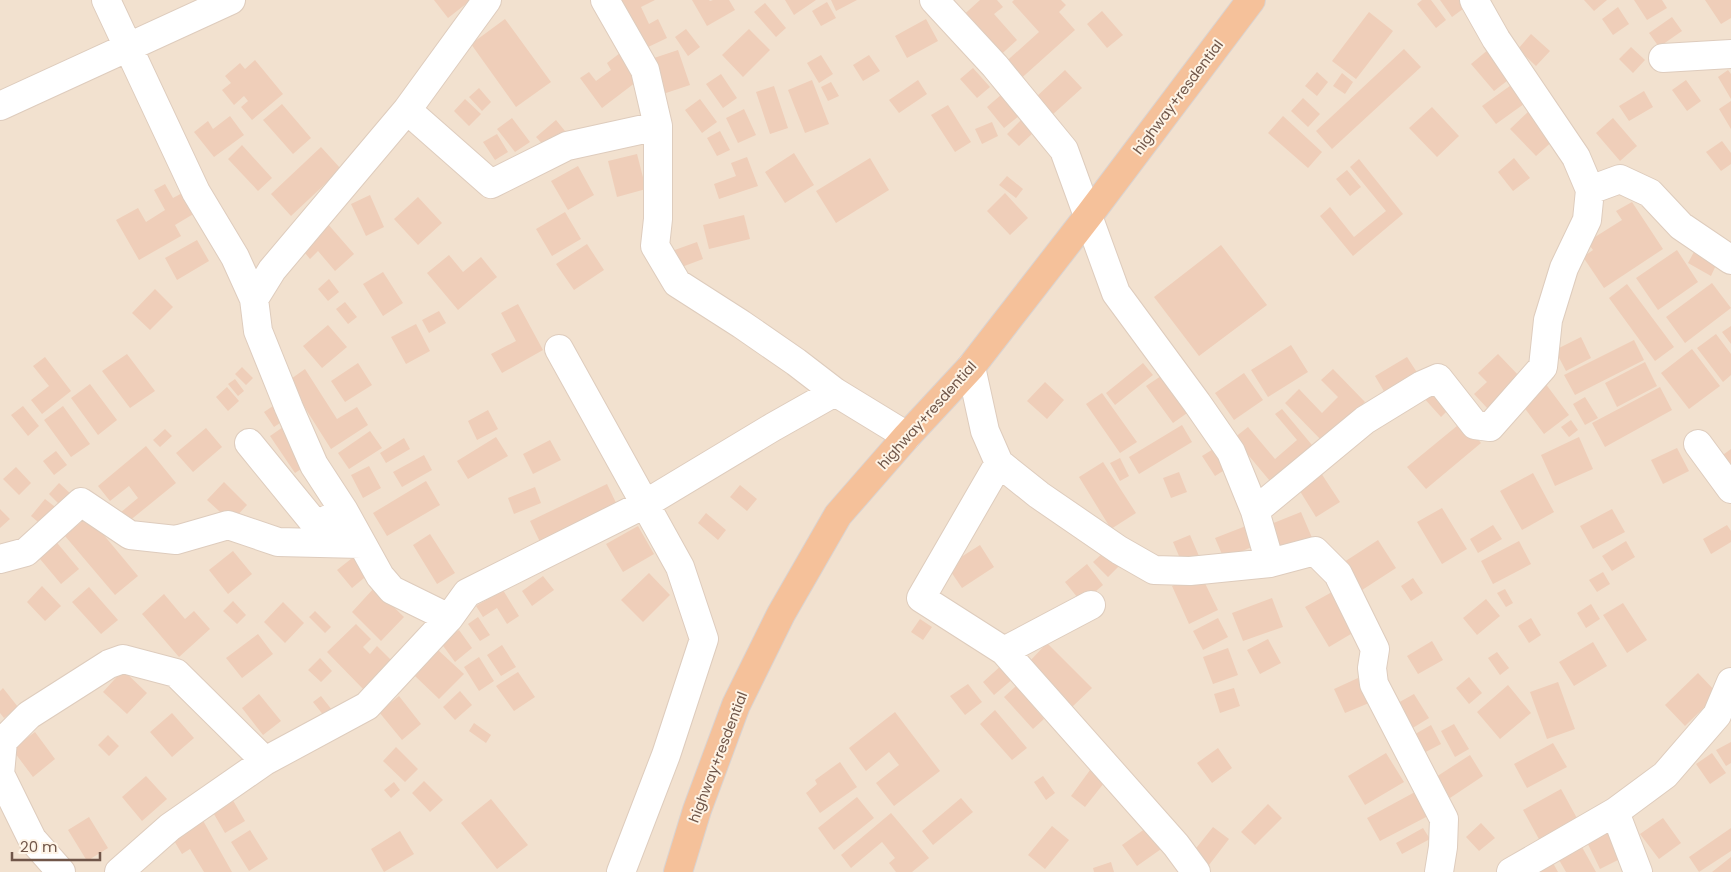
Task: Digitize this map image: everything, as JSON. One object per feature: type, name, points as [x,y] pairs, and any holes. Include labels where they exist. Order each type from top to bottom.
[{"type":"highway","name":"highway+resdential","points":[[678,872],[697,810],[736,706],[780,614],[838,515],[971,367],[1089,215],[1251,0]]},
{"type":"street","points":[[106,0],[196,192],[235,257],[254,299],[258,331],[314,465],[344,511],[380,576],[392,590],[449,618]]},
{"type":"street","points":[[0,106],[231,0]]},
{"type":"street","points":[[254,299],[272,270],[408,110],[488,0]]},
{"type":"street","points":[[606,0],[645,70],[658,126],[658,219],[655,246],[677,283],[788,357],[835,392],[907,436]]},
{"type":"street","points":[[934,0],[995,66],[1064,150],[1116,293],[1231,452],[1255,511],[1270,563]]},
{"type":"street","points":[[1255,511],[1365,420],[1422,385],[1438,378],[1475,425],[1490,427],[1543,367],[1548,320],[1564,268],[1587,220],[1590,190],[1576,157],[1496,39],[1474,0]]},
{"type":"street","points":[[1663,58],[1731,54]]},
{"type":"street","points":[[408,110],[491,184],[567,146],[658,126]]},
{"type":"street","points":[[1590,190],[1620,180],[1650,193],[1681,226],[1731,260]]},
{"type":"street","points":[[559,349],[680,567],[704,639],[666,755],[621,872]]},
{"type":"street","points":[[971,367],[985,431],[999,463],[1039,495],[1120,550],[1154,570],[1190,571],[1270,563],[1315,551],[1338,574],[1375,650],[1372,668],[1374,684],[1444,819],[1443,847],[1439,872]]},
{"type":"street","points":[[119,872],[170,827],[265,761],[368,706],[449,618],[467,593],[645,504],[835,392]]},
{"type":"street","points":[[249,443],[316,525],[344,511]]},
{"type":"street","points":[[1698,444],[1731,489]]},
{"type":"street","points":[[999,463],[921,598],[1004,651],[1176,845],[1196,872]]},
{"type":"street","points":[[0,559],[26,552],[81,502],[130,535],[176,540],[228,526],[278,542],[362,544]]},
{"type":"street","points":[[1004,651],[1092,605]]},
{"type":"street","points":[[61,872],[32,839],[0,774],[3,741],[28,715],[108,664],[122,660],[176,673],[265,761]]},
{"type":"street","points":[[1511,872],[1615,812],[1665,775],[1717,715],[1731,682]]},
{"type":"street","points":[[1615,812],[1638,872]]},
{"type":"shaded area","points":[[0,0],[1731,0],[1731,872],[0,872]]},
{"type":"building","points":[[434,0],[471,0],[448,18]]},
{"type":"building","points":[[620,0],[655,0],[641,7],[649,24],[658,19],[667,38],[644,49]]},
{"type":"building","points":[[692,0],[729,0],[735,10],[707,26]]},
{"type":"building","points":[[785,0],[816,0],[794,15]]},
{"type":"building","points":[[831,0],[857,0],[836,11]]},
{"type":"building","points":[[980,0],[997,0],[1003,7],[994,14],[1017,40],[995,60],[958,20]]},
{"type":"building","points":[[1014,0],[1061,0],[1066,5],[1059,12],[1075,30],[1015,84],[1000,67],[1039,32],[1012,2]]},
{"type":"building","points":[[1422,0],[1431,0],[1446,20],[1436,28],[1417,4]]},
{"type":"building","points":[[1440,0],[1462,0],[1467,6],[1452,17]]},
{"type":"building","points":[[1584,0],[1607,0],[1594,11]]},
{"type":"building","points":[[1634,0],[1662,0],[1667,8],[1647,20]]},
{"type":"building","points":[[1705,0],[1731,0],[1731,18],[1721,24]]},
{"type":"building","points":[[827,2],[836,18],[821,26],[812,11]]},
{"type":"building","points":[[765,3],[786,28],[776,37],[754,12]]},
{"type":"building","points":[[1618,7],[1629,24],[1613,35],[1602,19]]},
{"type":"building","points":[[1102,11],[1123,35],[1107,48],[1087,24]]},
{"type":"building","points":[[1369,12],[1393,31],[1356,79],[1332,61]]},
{"type":"building","points":[[1672,17],[1682,31],[1659,47],[1649,33]]},
{"type":"building","points":[[505,19],[551,82],[516,107],[471,44]]},
{"type":"building","points":[[926,19],[938,41],[907,58],[895,36]]},
{"type":"building","points":[[686,29],[700,47],[688,56],[675,37]]},
{"type":"building","points":[[749,29],[770,50],[743,77],[722,55]]},
{"type":"building","points":[[1531,34],[1550,51],[1536,66],[1518,49]]},
{"type":"building","points":[[1631,47],[1645,60],[1633,73],[1619,59]]},
{"type":"building","points":[[1404,49],[1421,67],[1332,149],[1316,131]]},
{"type":"building","points":[[1489,49],[1512,77],[1494,91],[1471,64]]},
{"type":"building","points":[[678,50],[690,85],[663,94],[651,59]]},
{"type":"building","points":[[620,53],[640,79],[602,108],[580,78],[589,72],[596,81],[611,70],[607,63]]},
{"type":"building","points":[[821,55],[833,74],[819,83],[807,63]]},
{"type":"building","points":[[869,55],[880,71],[863,81],[853,65]]},
{"type":"building","points":[[255,60],[283,94],[252,120],[241,107],[248,101],[244,96],[234,105],[222,90],[231,83],[225,76],[240,63],[245,69]]},
{"type":"building","points":[[973,68],[990,87],[977,98],[960,79]]},
{"type":"building","points":[[1065,70],[1082,88],[1051,116],[1035,98]]},
{"type":"building","points":[[1728,70],[1731,74],[1731,99],[1718,77]]},
{"type":"building","points":[[1317,72],[1328,82],[1317,96],[1305,86]]},
{"type":"building","points":[[1342,73],[1353,82],[1345,94],[1333,86]]},
{"type":"building","points":[[721,74],[737,98],[723,108],[706,84]]},
{"type":"building","points":[[812,80],[829,124],[805,133],[788,90]]},
{"type":"building","points":[[918,80],[927,94],[899,113],[889,100]]},
{"type":"building","points":[[1686,80],[1701,101],[1687,111],[1672,90]]},
{"type":"building","points":[[831,82],[839,96],[828,101],[821,87]]},
{"type":"building","points":[[1514,83],[1528,101],[1496,124],[1482,106]]},
{"type":"building","points":[[774,86],[788,128],[770,134],[756,92]]},
{"type":"building","points":[[479,88],[491,102],[482,111],[469,97]]},
{"type":"building","points":[[1644,91],[1653,107],[1629,121],[1619,106]]},
{"type":"building","points":[[1002,94],[1019,116],[1004,128],[987,107]]},
{"type":"building","points":[[1303,98],[1320,114],[1308,127],[1291,111]]},
{"type":"building","points":[[465,99],[481,114],[469,126],[454,111]]},
{"type":"building","points":[[700,99],[717,122],[702,133],[685,110]]},
{"type":"building","points":[[1731,101],[1731,129],[1719,109]]},
{"type":"building","points":[[282,104],[311,138],[293,154],[263,120]]},
{"type":"building","points":[[948,105],[971,142],[955,152],[931,115]]},
{"type":"building","points":[[1432,107],[1459,136],[1437,157],[1409,128]]},
{"type":"building","points":[[744,109],[756,135],[738,143],[726,118]]},
{"type":"building","points":[[1529,111],[1555,139],[1536,156],[1510,129]]},
{"type":"building","points":[[230,116],[244,135],[214,157],[194,132],[208,121],[213,129]]},
{"type":"building","points":[[1283,116],[1322,152],[1308,168],[1268,133]]},
{"type":"building","points":[[512,118],[530,142],[515,152],[497,129]]},
{"type":"building","points":[[1613,118],[1637,146],[1620,161],[1596,133]]},
{"type":"building","points":[[556,120],[565,131],[546,148],[536,137]]},
{"type":"building","points":[[1021,120],[1033,133],[1019,146],[1007,134]]},
{"type":"building","points":[[992,122],[998,136],[982,144],[975,129]]},
{"type":"building","points":[[720,131],[730,150],[717,156],[707,138]]},
{"type":"building","points":[[497,134],[508,152],[495,160],[483,142]]},
{"type":"building","points":[[1722,141],[1731,153],[1731,164],[1721,171],[1706,152]]},
{"type":"building","points":[[242,145],[272,178],[258,191],[228,159]]},
{"type":"building","points":[[321,147],[341,169],[291,216],[271,194]]},
{"type":"building","points":[[794,153],[814,185],[785,203],[765,172]]},
{"type":"building","points":[[637,154],[646,189],[617,197],[608,161]]},
{"type":"building","points":[[747,157],[758,186],[719,199],[714,184],[736,176],[731,163]]},
{"type":"building","points":[[870,158],[889,190],[836,223],[816,191]]},
{"type":"building","points":[[1514,158],[1530,178],[1513,191],[1498,172]]},
{"type":"building","points":[[1359,159],[1403,214],[1353,256],[1320,216],[1330,207],[1354,237],[1386,211],[1350,167]]},
{"type":"building","points":[[578,166],[594,195],[568,210],[551,181]]},
{"type":"building","points":[[1347,170],[1361,187],[1350,196],[1336,179]]},
{"type":"building","points":[[1007,176],[1023,189],[1016,198],[999,185]]},
{"type":"building","points":[[165,184],[173,198],[184,192],[195,213],[175,225],[181,236],[139,260],[116,220],[138,208],[146,222],[165,210],[154,190]]},
{"type":"building","points":[[1005,193],[1028,218],[1010,235],[987,211]]},
{"type":"building","points":[[370,195],[384,227],[366,236],[351,204]]},
{"type":"building","points":[[418,197],[442,223],[418,245],[394,219]]},
{"type":"building","points":[[1632,202],[1663,249],[1604,288],[1583,257],[1593,250],[1587,242],[1622,220],[1616,211]]},
{"type":"building","points":[[565,212],[581,239],[552,256],[536,229]]},
{"type":"building","points":[[744,215],[750,239],[709,249],[703,225]]},
{"type":"building","points":[[327,223],[354,254],[335,271],[318,251],[310,259],[300,247]]},
{"type":"building","points":[[197,240],[209,261],[177,280],[165,258]]},
{"type":"building","points":[[697,242],[703,259],[679,268],[672,251]]},
{"type":"building","points":[[587,244],[604,270],[574,290],[556,264]]},
{"type":"building","points":[[1221,245],[1267,305],[1199,356],[1154,297]]},
{"type":"building","points":[[1677,250],[1698,282],[1658,310],[1636,278]]},
{"type":"building","points":[[1695,250],[1717,263],[1711,276],[1688,263]]},
{"type":"building","points":[[449,255],[463,272],[481,257],[497,277],[458,310],[427,273]]},
{"type":"building","points":[[383,272],[403,303],[383,316],[363,284]]},
{"type":"building","points":[[329,279],[339,292],[328,301],[318,289]]},
{"type":"building","points":[[1712,283],[1731,308],[1685,343],[1666,317]]},
{"type":"building","points":[[1627,284],[1674,347],[1655,361],[1609,298]]},
{"type":"building","points":[[155,289],[173,307],[150,330],[132,313]]},
{"type":"building","points":[[345,302],[357,317],[348,324],[336,309]]},
{"type":"building","points":[[518,304],[543,350],[502,373],[491,354],[516,341],[501,313]]},
{"type":"building","points":[[439,311],[446,323],[429,333],[422,320]]},
{"type":"building","points":[[416,324],[430,351],[406,364],[391,337]]},
{"type":"building","points":[[328,325],[347,347],[322,368],[303,346]]},
{"type":"building","points":[[1731,326],[1731,344],[1722,332]]},
{"type":"building","points":[[1716,334],[1731,354],[1731,375],[1723,382],[1697,348]]},
{"type":"building","points":[[1581,337],[1591,358],[1566,371],[1555,350]]},
{"type":"building","points":[[1634,340],[1644,360],[1575,395],[1564,375]]},
{"type":"building","points":[[1291,345],[1308,372],[1268,397],[1251,370]]},
{"type":"building","points":[[1692,349],[1720,386],[1689,409],[1661,373]]},
{"type":"building","points":[[127,354],[155,391],[130,408],[102,371]]},
{"type":"building","points":[[1498,354],[1521,378],[1489,410],[1474,394],[1487,382],[1478,373]]},
{"type":"building","points":[[45,357],[71,391],[42,414],[31,400],[49,386],[33,366]]},
{"type":"building","points":[[1407,357],[1418,374],[1385,393],[1375,376]]},
{"type":"building","points":[[1645,362],[1657,386],[1617,407],[1605,383]]},
{"type":"building","points":[[358,363],[372,385],[345,402],[331,381]]},
{"type":"building","points":[[1143,363],[1153,375],[1115,405],[1106,393]]},
{"type":"building","points":[[242,367],[253,378],[246,385],[235,374]]},
{"type":"building","points":[[305,369],[337,419],[357,407],[368,425],[331,449],[288,381]]},
{"type":"building","points":[[1333,369],[1365,402],[1323,442],[1285,403],[1299,389],[1322,413],[1338,397],[1321,380]]},
{"type":"building","points":[[1244,373],[1263,400],[1234,420],[1215,393]]},
{"type":"building","points":[[1164,374],[1190,411],[1173,423],[1146,386]]},
{"type":"building","points":[[235,379],[244,391],[238,396],[228,384]]},
{"type":"building","points":[[1542,379],[1569,415],[1544,434],[1517,398]]},
{"type":"building","points":[[1045,382],[1064,400],[1047,419],[1027,401]]},
{"type":"building","points":[[90,384],[117,420],[98,435],[71,398]]},
{"type":"building","points":[[1435,385],[1453,405],[1441,417],[1422,396]]},
{"type":"building","points":[[227,387],[239,401],[228,411],[216,397]]},
{"type":"building","points":[[1660,387],[1672,410],[1605,447],[1592,423]]},
{"type":"building","points":[[1102,393],[1137,442],[1120,453],[1086,404]]},
{"type":"building","points":[[1585,397],[1598,418],[1585,425],[1573,404]]},
{"type":"building","points":[[279,402],[289,417],[274,427],[264,412]]},
{"type":"building","points":[[23,406],[39,426],[28,436],[11,415]]},
{"type":"building","points":[[63,406],[90,444],[71,457],[44,420]]},
{"type":"building","points":[[1282,409],[1317,451],[1275,487],[1234,438],[1248,427],[1275,459],[1297,440],[1275,414]]},
{"type":"building","points":[[488,410],[498,429],[477,440],[468,421]]},
{"type":"building","points":[[1571,420],[1578,430],[1569,437],[1561,427]]},
{"type":"building","points":[[1463,421],[1481,443],[1426,489],[1407,467]]},
{"type":"building","points":[[286,425],[310,463],[295,473],[270,436]]},
{"type":"building","points":[[1182,425],[1192,442],[1139,474],[1129,457]]},
{"type":"building","points":[[206,428],[222,447],[193,472],[176,453]]},
{"type":"building","points":[[165,429],[172,436],[160,447],[153,440]]},
{"type":"building","points":[[370,431],[382,448],[349,469],[338,453]]},
{"type":"building","points":[[496,437],[508,456],[468,479],[457,461]]},
{"type":"building","points":[[1579,437],[1593,469],[1555,486],[1541,455]]},
{"type":"building","points":[[404,438],[410,449],[386,463],[380,453]]},
{"type":"building","points":[[550,440],[561,460],[533,474],[523,454]]},
{"type":"building","points":[[146,446],[176,483],[128,522],[120,513],[138,498],[129,486],[110,501],[98,486]]},
{"type":"building","points":[[1215,448],[1228,468],[1215,476],[1202,456]]},
{"type":"building","points":[[1677,448],[1689,471],[1663,484],[1651,460]]},
{"type":"building","points":[[1731,449],[1731,473],[1720,457]]},
{"type":"building","points":[[56,451],[67,465],[54,475],[43,461]]},
{"type":"building","points":[[424,455],[432,470],[402,487],[393,472]]},
{"type":"building","points":[[1120,458],[1129,476],[1120,481],[1110,463]]},
{"type":"building","points":[[1103,462],[1136,513],[1111,529],[1079,477]]},
{"type":"building","points":[[369,466],[381,488],[363,498],[351,475]]},
{"type":"building","points":[[16,467],[31,483],[19,495],[3,479]]},
{"type":"building","points":[[1179,472],[1187,492],[1171,498],[1163,478]]},
{"type":"building","points":[[1321,473],[1340,502],[1316,517],[1298,488]]},
{"type":"building","points":[[1533,473],[1554,512],[1522,530],[1500,491]]},
{"type":"building","points":[[426,481],[440,505],[387,536],[373,513]]},
{"type":"building","points":[[224,482],[247,505],[231,522],[207,500]]},
{"type":"building","points":[[59,483],[73,496],[62,507],[49,494]]},
{"type":"building","points":[[607,484],[618,507],[541,544],[530,521]]},
{"type":"building","points":[[740,485],[757,499],[747,511],[730,497]]},
{"type":"building","points":[[535,487],[541,503],[514,514],[508,498]]},
{"type":"building","points":[[45,499],[59,510],[44,527],[31,516]]},
{"type":"building","points":[[1442,508],[1467,549],[1442,564],[1417,522]]},
{"type":"building","points":[[0,509],[10,519],[0,528]]},
{"type":"building","points":[[1612,509],[1625,532],[1593,549],[1580,526]]},
{"type":"building","points":[[1301,512],[1313,540],[1283,553],[1271,524]]},
{"type":"building","points":[[706,513],[726,530],[718,540],[698,523]]},
{"type":"building","points":[[88,516],[138,576],[115,595],[65,536]]},
{"type":"building","points":[[1493,525],[1502,539],[1478,553],[1470,539]]},
{"type":"building","points":[[1727,525],[1731,531],[1731,542],[1711,554],[1703,539]]},
{"type":"building","points":[[638,526],[654,554],[623,572],[606,544]]},
{"type":"building","points":[[1246,526],[1254,546],[1224,559],[1215,538]]},
{"type":"building","points":[[430,534],[455,573],[437,584],[413,545]]},
{"type":"building","points":[[1190,535],[1199,556],[1182,563],[1173,542]]},
{"type":"building","points":[[53,538],[79,569],[61,584],[35,553]]},
{"type":"building","points":[[1378,540],[1396,568],[1359,592],[1341,564]]},
{"type":"building","points":[[1519,541],[1531,564],[1493,584],[1481,561]]},
{"type":"building","points":[[1626,541],[1635,557],[1612,571],[1602,556]]},
{"type":"building","points":[[980,545],[994,567],[962,588],[947,566]]},
{"type":"building","points":[[233,551],[252,574],[228,594],[209,570]]},
{"type":"building","points":[[1105,551],[1119,566],[1108,577],[1093,562]]},
{"type":"building","points":[[356,555],[370,573],[352,588],[337,570]]},
{"type":"building","points":[[1087,564],[1103,585],[1082,603],[1065,582]]},
{"type":"building","points":[[1603,572],[1610,584],[1597,592],[1589,580]]},
{"type":"building","points":[[649,573],[670,595],[643,622],[621,600]]},
{"type":"building","points":[[1200,573],[1218,610],[1189,624],[1172,586]]},
{"type":"building","points":[[543,576],[554,590],[532,606],[522,591]]},
{"type":"building","points":[[1413,578],[1423,593],[1411,601],[1401,586]]},
{"type":"building","points":[[42,586],[61,606],[45,621],[27,602]]},
{"type":"building","points":[[89,587],[118,620],[101,634],[72,602]]},
{"type":"building","points":[[374,588],[404,617],[381,641],[352,612]]},
{"type":"building","points":[[1505,589],[1513,603],[1506,607],[1497,593]]},
{"type":"building","points":[[503,590],[519,616],[507,624],[497,608],[483,617],[476,606]]},
{"type":"building","points":[[1332,592],[1356,631],[1329,647],[1305,607]]},
{"type":"building","points":[[164,594],[185,619],[194,611],[210,629],[179,657],[142,614]]},
{"type":"building","points":[[1272,598],[1283,627],[1243,641],[1232,613]]},
{"type":"building","points":[[1486,599],[1500,616],[1477,635],[1463,618]]},
{"type":"building","points":[[233,601],[246,615],[237,624],[223,611]]},
{"type":"building","points":[[283,602],[304,623],[285,643],[264,622]]},
{"type":"building","points":[[1623,603],[1647,640],[1627,653],[1603,615]]},
{"type":"building","points":[[1591,604],[1600,619],[1586,628],[1577,613]]},
{"type":"building","points":[[315,611],[331,627],[325,633],[309,617]]},
{"type":"building","points":[[478,617],[490,635],[480,641],[468,624]]},
{"type":"building","points":[[1218,618],[1228,637],[1203,650],[1193,631]]},
{"type":"building","points":[[1531,618],[1541,635],[1529,643],[1518,626]]},
{"type":"building","points":[[920,619],[932,627],[923,640],[911,632]]},
{"type":"building","points":[[356,624],[371,639],[363,647],[370,654],[377,646],[394,663],[365,691],[327,652]]},
{"type":"building","points":[[459,630],[472,648],[455,662],[441,643]]},
{"type":"building","points":[[258,634],[273,654],[242,678],[226,658]]},
{"type":"building","points":[[1268,639],[1281,663],[1260,674],[1247,650]]},
{"type":"building","points":[[1432,641],[1443,660],[1418,674],[1407,656]]},
{"type":"building","points":[[1593,642],[1607,666],[1574,686],[1559,662]]},
{"type":"building","points":[[1047,643],[1092,688],[1072,707],[1028,663]]},
{"type":"building","points":[[502,645],[516,667],[501,676],[487,655]]},
{"type":"building","points":[[1228,648],[1238,675],[1213,684],[1203,657]]},
{"type":"building","points":[[438,650],[464,674],[439,699],[415,676]]},
{"type":"building","points":[[1497,652],[1509,668],[1500,675],[1488,658]]},
{"type":"building","points":[[479,657],[494,681],[479,691],[464,667]]},
{"type":"building","points":[[320,658],[332,671],[321,682],[308,670]]},
{"type":"building","points":[[1003,664],[1015,677],[994,695],[983,682]]},
{"type":"building","points":[[123,670],[147,693],[127,714],[103,692]]},
{"type":"building","points":[[518,672],[535,697],[514,711],[496,686]]},
{"type":"building","points":[[1698,673],[1718,694],[1685,726],[1665,705]]},
{"type":"building","points":[[1469,677],[1482,693],[1469,704],[1456,688]]},
{"type":"building","points":[[1358,678],[1369,703],[1345,713],[1334,689]]},
{"type":"building","points":[[1558,682],[1575,729],[1547,739],[1530,692]]},
{"type":"building","points":[[968,684],[982,702],[965,715],[950,696]]},
{"type":"building","points":[[1508,685],[1531,713],[1500,739],[1477,712]]},
{"type":"building","points":[[1016,686],[1044,719],[1033,729],[1004,697]]},
{"type":"building","points":[[3,688],[18,707],[4,718],[0,713],[0,691]]},
{"type":"building","points":[[1234,688],[1240,706],[1220,713],[1214,694]]},
{"type":"building","points":[[460,691],[472,705],[455,720],[443,707]]},
{"type":"building","points":[[259,694],[281,721],[263,735],[242,708]]},
{"type":"building","points":[[1414,694],[1429,718],[1411,729],[1396,704]]},
{"type":"building","points":[[321,696],[332,710],[324,716],[313,702]]},
{"type":"building","points":[[399,696],[421,724],[402,740],[379,712]]},
{"type":"building","points":[[995,710],[1027,748],[1012,760],[980,724]]},
{"type":"building","points":[[895,712],[940,771],[894,806],[876,783],[899,765],[889,752],[866,771],[849,748]]},
{"type":"building","points":[[172,713],[194,738],[172,757],[150,732]]},
{"type":"building","points":[[474,723],[491,735],[486,743],[469,731]]},
{"type":"building","points":[[1454,724],[1469,749],[1455,757],[1441,731]]},
{"type":"building","points":[[1431,725],[1441,744],[1420,755],[1410,737]]},
{"type":"building","points":[[35,732],[55,759],[33,777],[12,749]]},
{"type":"building","points":[[108,735],[119,746],[109,756],[98,745]]},
{"type":"building","points":[[1731,742],[1731,763],[1726,766],[1716,750]]},
{"type":"building","points":[[1553,743],[1567,767],[1527,788],[1514,764]]},
{"type":"building","points":[[396,747],[418,769],[405,782],[383,761]]},
{"type":"building","points":[[1218,748],[1232,768],[1212,783],[1197,763]]},
{"type":"building","points":[[1386,753],[1404,782],[1365,805],[1348,776]]},
{"type":"building","points":[[1712,753],[1726,773],[1710,784],[1696,764]]},
{"type":"building","points":[[1470,755],[1483,776],[1450,798],[1436,777]]},
{"type":"building","points":[[840,762],[857,787],[820,813],[806,793],[817,784],[815,780]]},
{"type":"building","points":[[1093,766],[1108,778],[1085,807],[1071,796]]},
{"type":"building","points":[[146,776],[167,799],[142,821],[122,797]]},
{"type":"building","points":[[1043,776],[1055,793],[1046,800],[1034,782]]},
{"type":"building","points":[[424,781],[443,800],[430,812],[412,793]]},
{"type":"building","points":[[394,782],[400,790],[391,798],[384,790]]},
{"type":"building","points":[[1561,789],[1578,820],[1540,841],[1523,810]]},
{"type":"building","points":[[1415,792],[1428,816],[1380,841],[1367,818]]},
{"type":"building","points":[[231,797],[245,821],[225,833],[211,809]]},
{"type":"building","points":[[857,797],[874,818],[834,850],[818,828]]},
{"type":"building","points":[[961,798],[973,812],[933,845],[922,831]]},
{"type":"building","points":[[491,799],[528,845],[497,869],[461,823]]},
{"type":"building","points":[[1268,804],[1282,818],[1255,845],[1241,832]]},
{"type":"building","points":[[891,813],[929,858],[912,872],[896,872],[889,863],[895,858],[882,842],[851,868],[841,855]]},
{"type":"building","points":[[89,817],[108,848],[87,861],[68,830]]},
{"type":"building","points":[[201,817],[232,872],[204,872],[190,849],[182,854],[170,834]]},
{"type":"building","points":[[1663,818],[1681,843],[1659,859],[1640,834]]},
{"type":"building","points":[[1481,823],[1495,838],[1479,851],[1466,837]]},
{"type":"building","points":[[1606,823],[1624,857],[1600,869],[1583,834]]},
{"type":"building","points":[[1052,826],[1069,840],[1045,869],[1028,855]]},
{"type":"building","points":[[1149,826],[1164,847],[1137,866],[1122,845]]},
{"type":"building","points":[[1213,827],[1229,839],[1209,865],[1193,852]]},
{"type":"building","points":[[1423,828],[1430,839],[1402,854],[1396,843]]},
{"type":"building","points":[[1731,828],[1731,851],[1699,872],[1689,857]]},
{"type":"building","points":[[250,830],[268,859],[249,871],[231,842]]},
{"type":"building","points":[[400,831],[414,854],[384,872],[371,849]]},
{"type":"building","points":[[1578,840],[1596,872],[1566,872],[1555,853]]},
{"type":"building","points":[[1549,856],[1558,872],[1537,872]]},
{"type":"building","points":[[1731,857],[1731,872],[1712,872]]},
{"type":"building","points":[[1111,862],[1114,872],[1094,872],[1093,868]]}]
